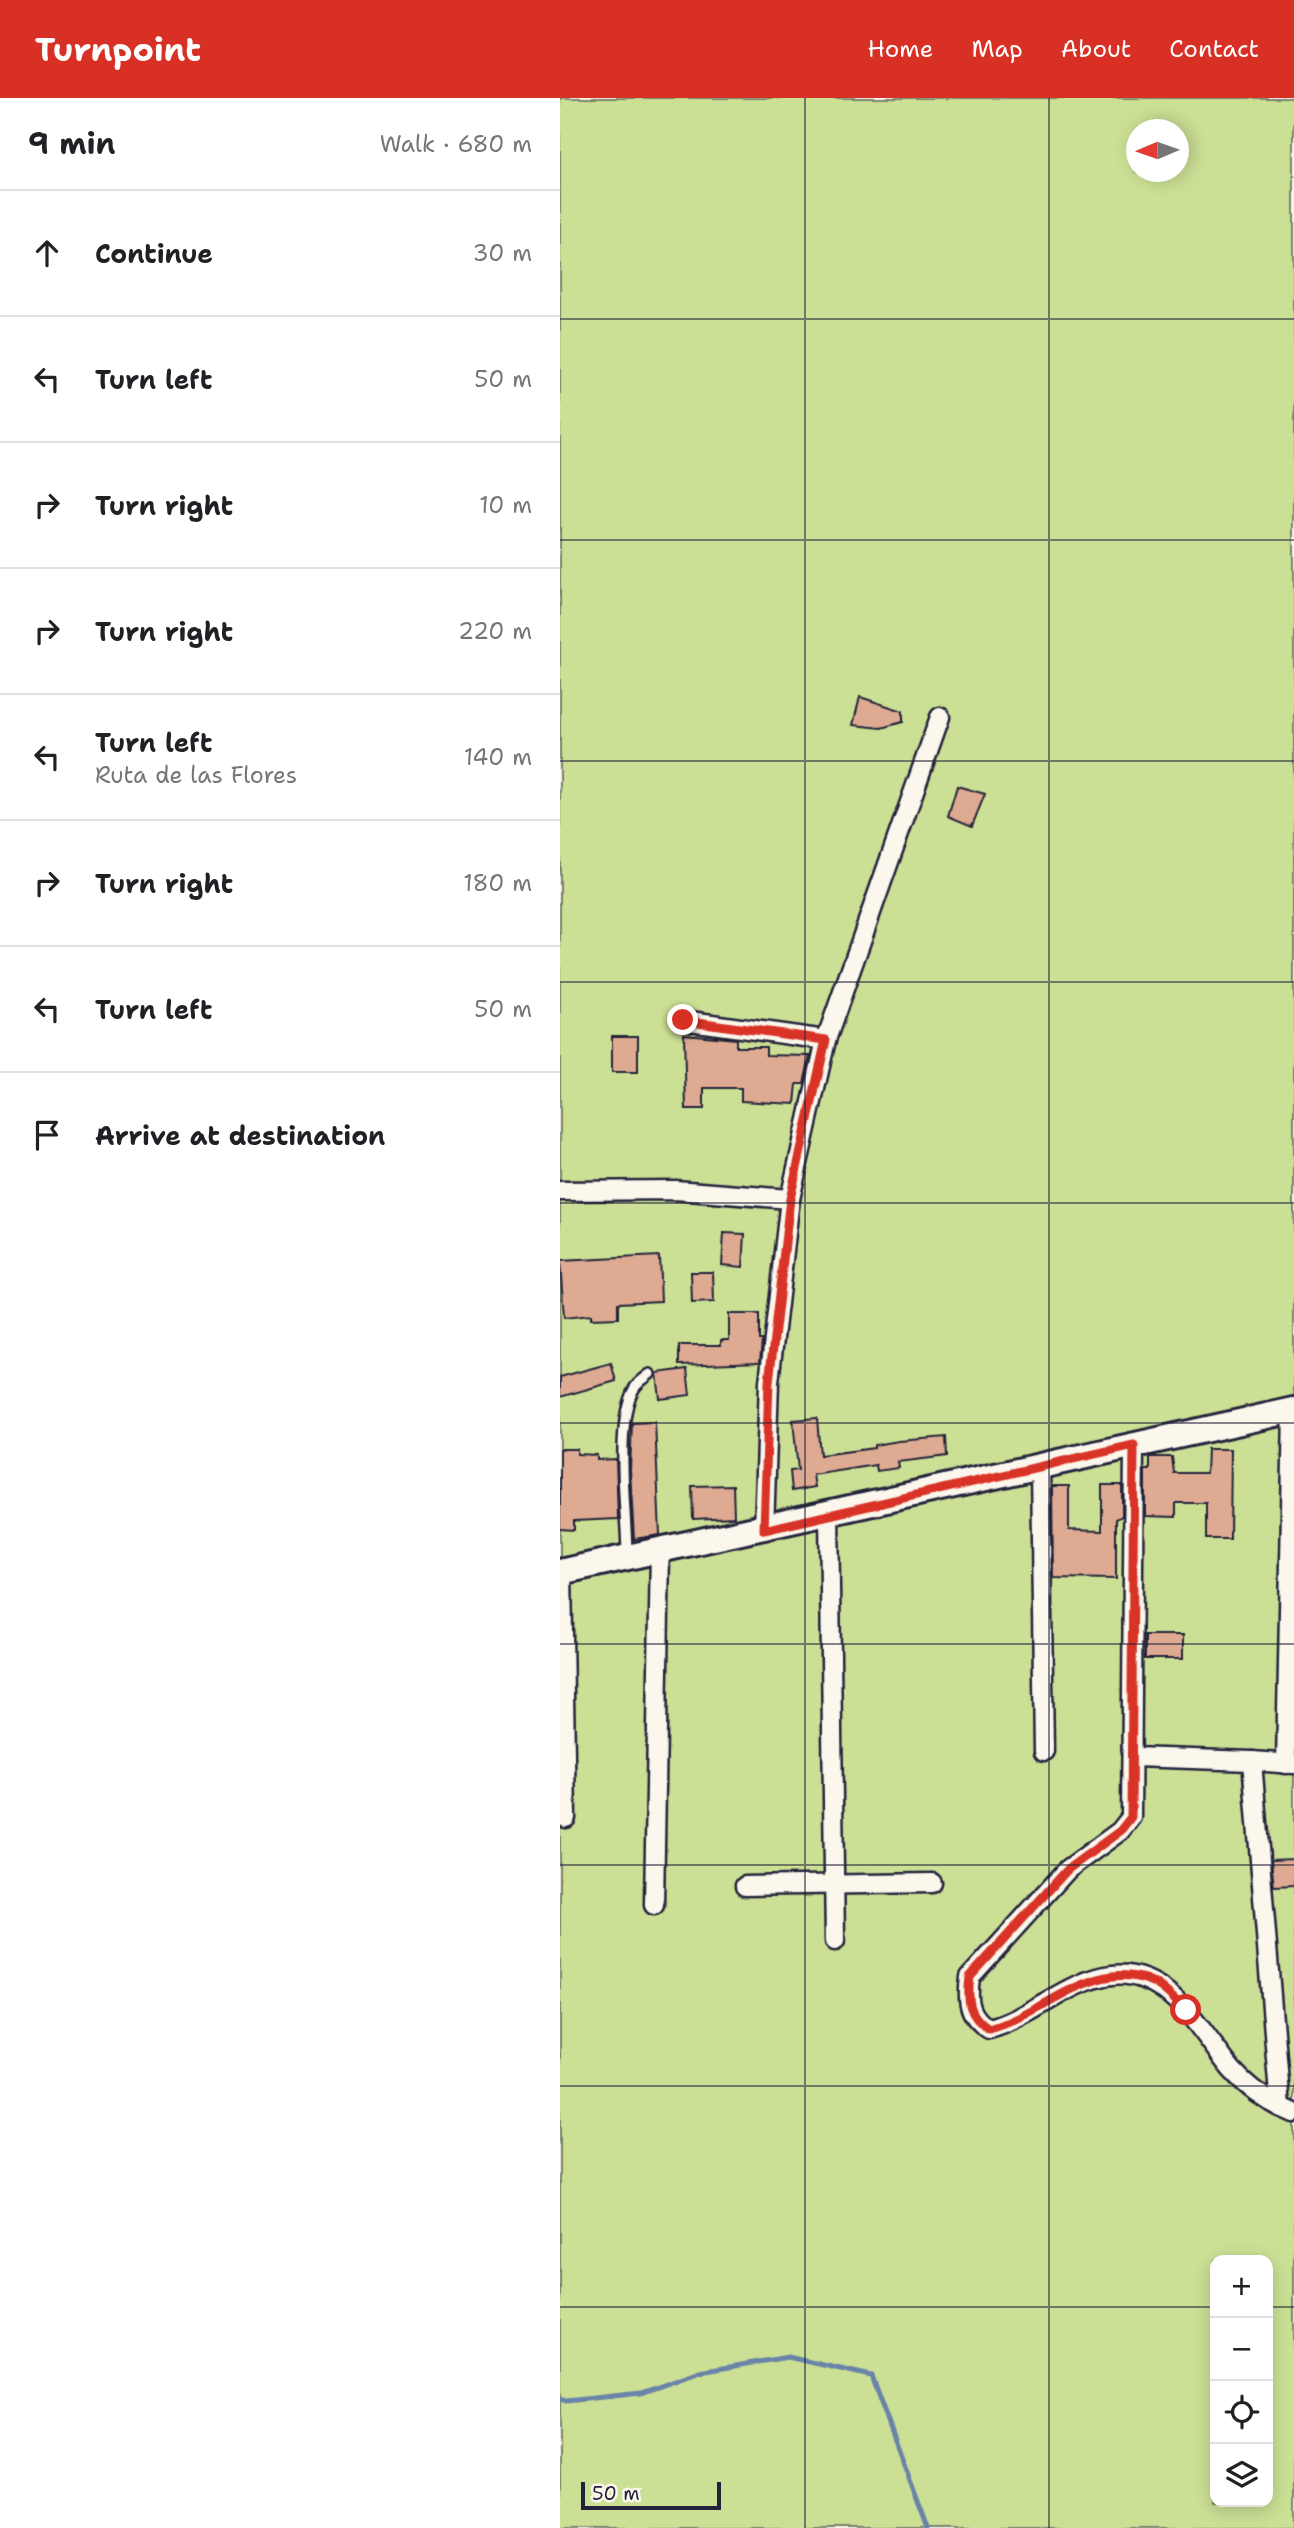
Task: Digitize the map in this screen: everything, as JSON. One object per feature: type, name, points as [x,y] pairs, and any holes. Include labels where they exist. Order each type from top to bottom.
[{"type":"main road","points":[[561,1572],[764,1530],[1293,1410]]},
{"type":"street","points":[[764,1530],[769,1382],[790,1199],[826,1040],[940,717]]},
{"type":"street","points":[[683,1020],[826,1040]]},
{"type":"street","points":[[560,1191],[675,1190],[790,1199]]},
{"type":"street","points":[[1133,1757],[1290,1764],[1293,1410]]},
{"type":"street","points":[[1134,1445],[1131,1817],[1120,1831],[1068,1869],[970,1977],[967,1997],[975,2020],[989,2029],[1013,2023],[1083,1983],[1112,1975],[1154,1982],[1186,2010],[1234,2072],[1258,2094],[1287,2110]]},
{"type":"street","points":[[1040,1467],[1044,1751]]},
{"type":"street","points":[[829,1515],[835,1941]]},
{"type":"street","points":[[654,1905],[660,1551]]},
{"type":"street","points":[[561,1572],[566,1818]]},
{"type":"street","points":[[1252,1761],[1287,2110]]},
{"type":"street","points":[[745,1886],[932,1883]]},
{"type":"lane","points":[[628,1558],[624,1455],[626,1414],[634,1387],[650,1374]]},
{"type":"green space","points":[[560,98],[1294,98],[1294,2528],[560,2528]]},
{"type":"building","points":[[860,697],[903,711],[903,722],[881,728],[853,725]]},
{"type":"building","points":[[957,786],[985,794],[972,826],[948,816]]},
{"type":"building","points":[[684,1034],[736,1039],[736,1047],[766,1047],[766,1055],[810,1056],[804,1084],[797,1084],[795,1104],[741,1101],[741,1088],[704,1088],[704,1109],[686,1109]]},
{"type":"building","points":[[612,1036],[638,1036],[638,1072],[612,1072]]},
{"type":"building","points":[[724,1233],[745,1234],[743,1267],[722,1265]]},
{"type":"building","points":[[659,1256],[661,1301],[618,1303],[618,1318],[591,1319],[591,1315],[564,1318],[560,1261]]},
{"type":"building","points":[[691,1272],[713,1272],[714,1302],[692,1303]]},
{"type":"building","points":[[729,1314],[759,1314],[759,1340],[762,1340],[760,1362],[679,1365],[679,1345],[721,1345],[721,1340],[729,1340]]},
{"type":"building","points":[[611,1363],[616,1381],[560,1397],[560,1377]]},
{"type":"building","points":[[687,1369],[690,1395],[660,1399],[657,1373]]},
{"type":"building","points":[[817,1418],[820,1455],[874,1448],[874,1445],[899,1441],[946,1437],[947,1456],[898,1462],[899,1468],[877,1471],[876,1465],[813,1475],[815,1487],[792,1491],[790,1471],[798,1470],[793,1420]]},
{"type":"building","points":[[655,1422],[660,1535],[634,1539],[630,1470],[632,1423]]},
{"type":"building","points":[[560,1449],[577,1449],[577,1454],[597,1455],[597,1460],[616,1459],[618,1519],[574,1521],[574,1530],[560,1529]]},
{"type":"building","points":[[1207,1449],[1231,1449],[1230,1539],[1206,1539],[1206,1503],[1176,1503],[1176,1517],[1145,1516],[1145,1470],[1150,1470],[1150,1457],[1172,1457],[1174,1473],[1206,1473]]},
{"type":"building","points":[[733,1485],[734,1517],[693,1519],[692,1486]]},
{"type":"building","points":[[1102,1485],[1122,1485],[1122,1516],[1116,1519],[1116,1579],[1053,1578],[1052,1486],[1069,1486],[1069,1530],[1102,1531]]},
{"type":"building","points":[[1145,1635],[1183,1635],[1183,1659],[1145,1659]]},
{"type":"building","points":[[1294,1859],[1294,1886],[1274,1887],[1271,1860]]},
{"type":"waterway","points":[[560,2399],[566,2401],[641,2393],[700,2372],[788,2357],[871,2376],[928,2528]]},
{"type":"route","points":[[683,1020],[826,1040],[790,1199],[769,1382],[764,1530],[1134,1445],[1131,1817],[1120,1831],[1068,1869],[970,1977],[967,1997],[975,2020],[989,2029],[1013,2023],[1083,1983],[1112,1975],[1154,1982],[1186,2010]]}]
